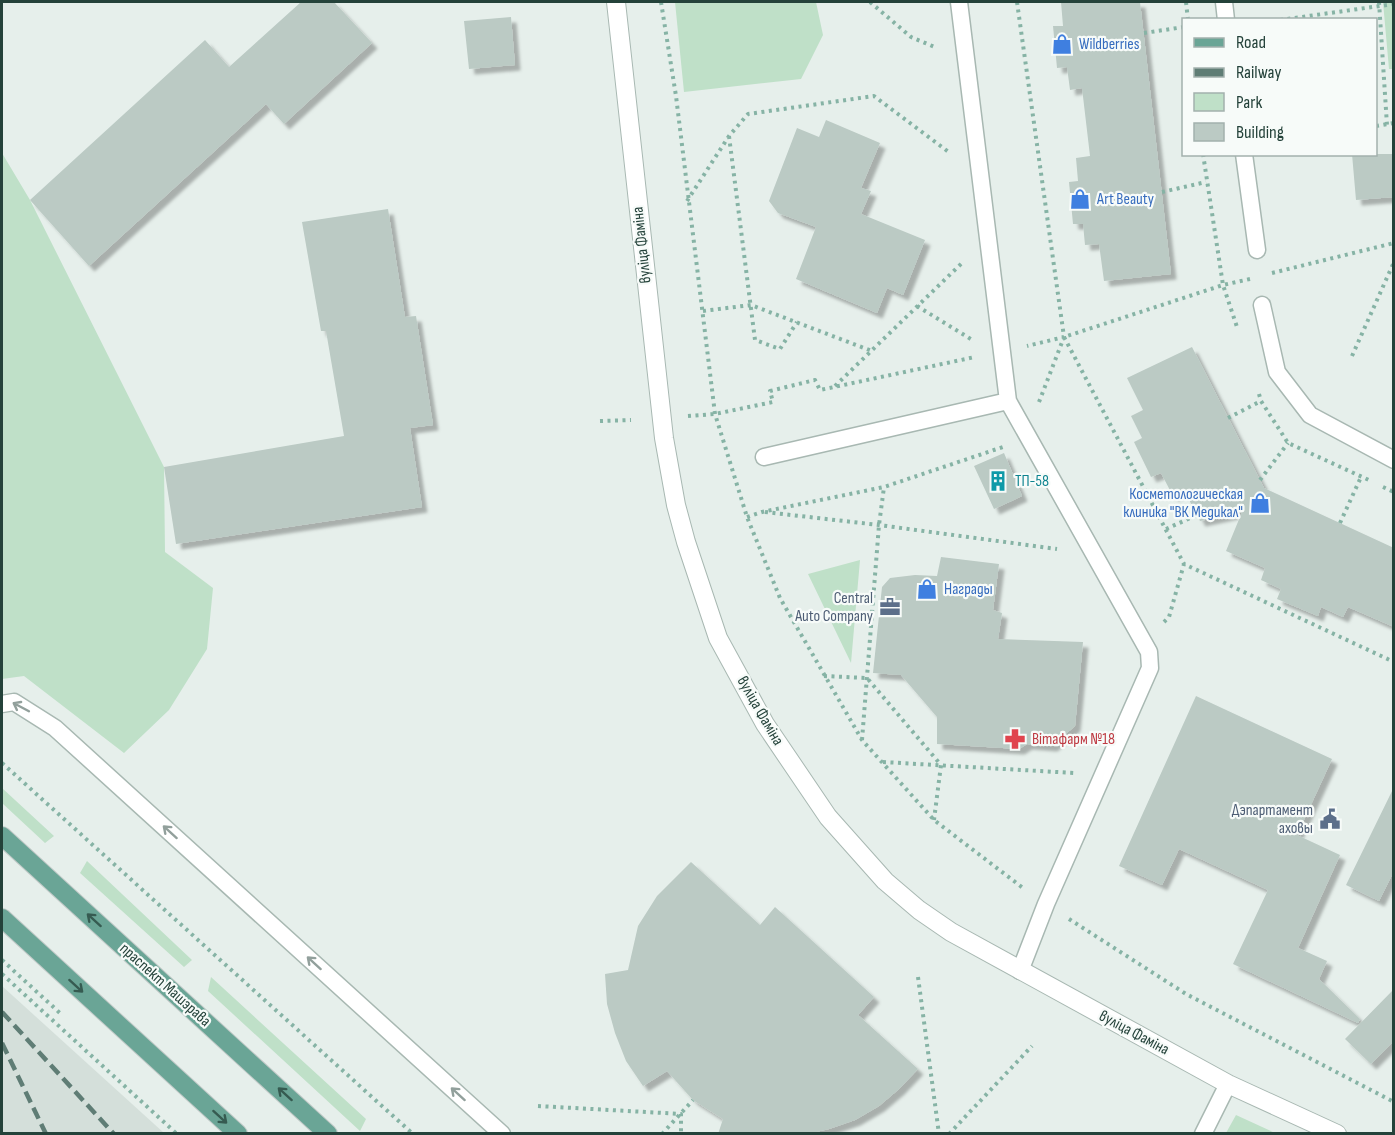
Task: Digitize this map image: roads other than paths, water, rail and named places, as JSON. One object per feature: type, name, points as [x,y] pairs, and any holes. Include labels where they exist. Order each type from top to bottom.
[{"type":"main road","name":"праспект Машэрава","points":[[2,836],[328,1134]]},
{"type":"main road","points":[[2,918],[238,1134]]},
{"type":"street","name":"вуліца Фаміна","points":[[616,2],[664,438],[676,505],[718,638],[765,724],[828,817],[885,881],[919,910],[951,932],[1020,971],[1228,1084],[1337,1134]]},
{"type":"lane","points":[[959,2],[1008,401],[1149,652],[1150,668],[1046,904],[1020,971]]},
{"type":"lane","points":[[1224,2],[1226,18]]},
{"type":"lane","points":[[1244,156],[1257,250]]},
{"type":"lane","points":[[1262,305],[1277,372],[1311,416],[1394,460]]},
{"type":"lane","points":[[764,457],[1008,401]]},
{"type":"lane","points":[[2,704],[14,702],[55,728],[502,1134]]},
{"type":"lane","points":[[1203,1134],[1228,1084]]},
{"type":"railway","points":[[2,1012],[114,1134]]},
{"type":"railway","points":[[2,1043],[46,1134]]},
{"type":"place","name":"Wildberries","points":[[1062,44]]},
{"type":"place","name":"Art Beauty","points":[[1080,199]]},
{"type":"place","name":"ТП-58","points":[[998,481]]},
{"type":"place","name":"Косметологическая клиника \"ВК Медикал\"","points":[[1260,503]]},
{"type":"place","name":"Награды","points":[[927,589]]},
{"type":"place","name":"Central Auto Company","points":[[890,607]]},
{"type":"place","name":"Вітафарм №18","points":[[1015,739]]},
{"type":"place","name":"Дэпартамент аховы","points":[[1330,819]]}]
